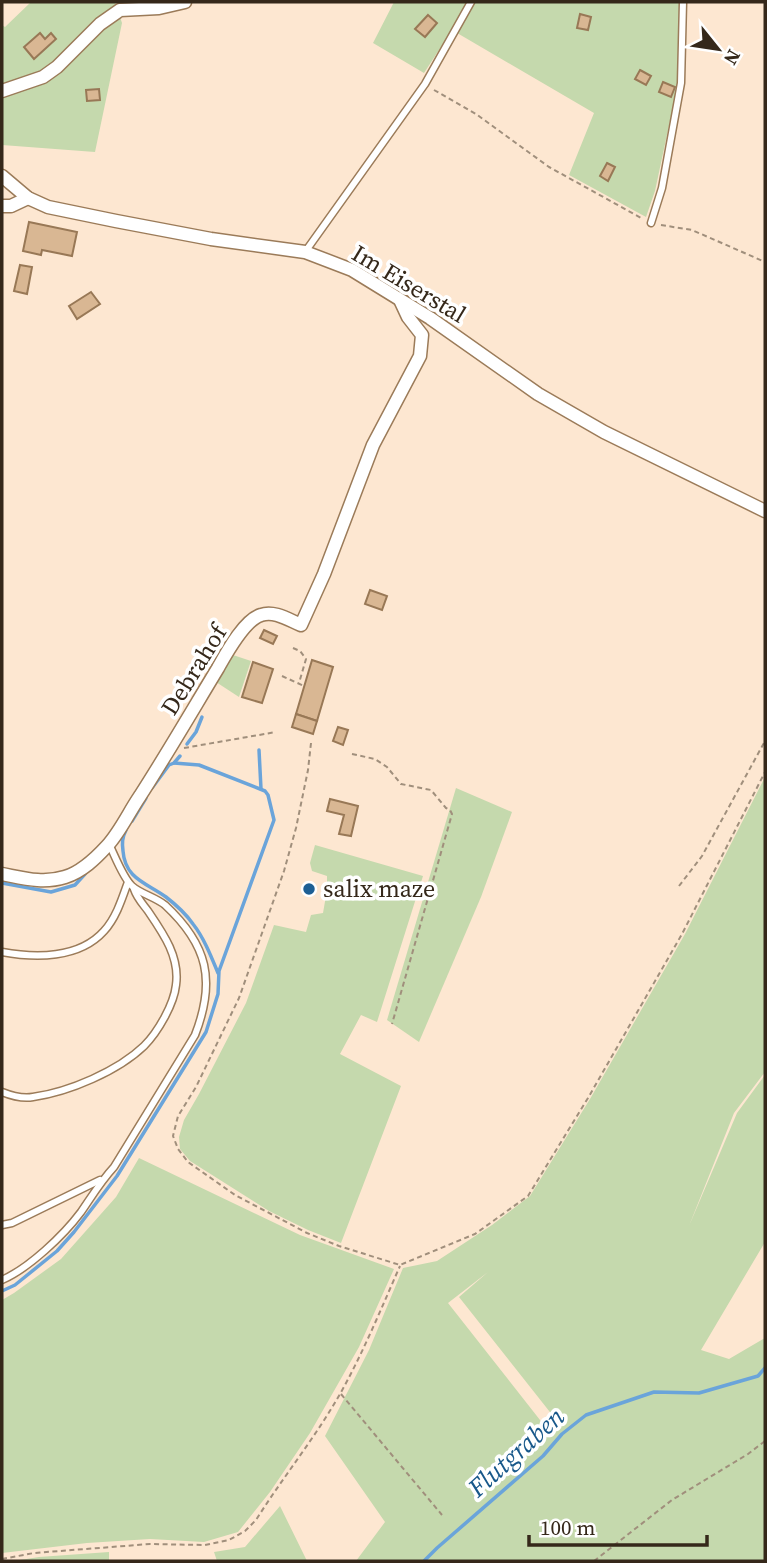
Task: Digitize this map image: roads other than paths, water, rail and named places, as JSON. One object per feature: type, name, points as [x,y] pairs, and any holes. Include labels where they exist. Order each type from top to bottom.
[{"type":"street","points":[[2,91],[43,77],[57,67],[100,24],[120,10],[159,8],[185,2]]},
{"type":"street","name":"Im Eiserstal","points":[[2,176],[28,198],[48,207],[211,239],[305,252],[352,270],[430,318],[537,394],[604,432],[765,511]]},
{"type":"street","points":[[2,206],[11,206],[28,198]]},
{"type":"street","name":"Debrahof","points":[[2,874],[49,881],[67,877],[86,866],[109,844],[231,647],[251,620],[269,613],[301,625],[324,574],[373,445],[420,356],[422,335],[408,317],[401,301]]},
{"type":"lane","points":[[305,252],[425,84],[471,2]]},
{"type":"lane","points":[[651,223],[662,188],[681,83],[684,2]]},
{"type":"lane","points":[[2,1093],[12,1097],[31,1098],[69,1088],[115,1067],[145,1045],[165,1017],[176,985],[175,960],[167,940],[138,899],[109,844]]},
{"type":"lane","points":[[2,952],[51,955],[75,950],[90,942],[104,931],[115,915],[128,882]]},
{"type":"lane","points":[[2,1280],[52,1244],[81,1212],[114,1167],[195,1035],[202,1018],[207,988],[205,965],[198,944],[163,903],[134,889]]},
{"type":"lane","points":[[2,1225],[12,1223],[102,1180]]},
{"type":"waterway","points":[[187,744],[202,717]]},
{"type":"waterway","points":[[259,750],[261,789]]},
{"type":"waterway","points":[[152,788],[169,765],[180,756]]},
{"type":"waterway","points":[[2,1291],[15,1285],[57,1251],[74,1232],[117,1176],[206,1032],[218,994],[219,971],[274,820],[265,791],[199,765],[174,763]]},
{"type":"waterway","points":[[132,821],[146,798]]},
{"type":"waterway","points":[[126,830],[122,845],[128,868],[187,917],[204,941],[218,973]]},
{"type":"waterway","points":[[2,883],[51,892],[75,885],[85,874]]},
{"type":"waterway","name":"Flutgraben","points":[[424,1561],[586,1415],[654,1392],[699,1393],[758,1376],[765,1368]]},
{"type":"place","name":"salix maze","points":[[309,889]]}]
